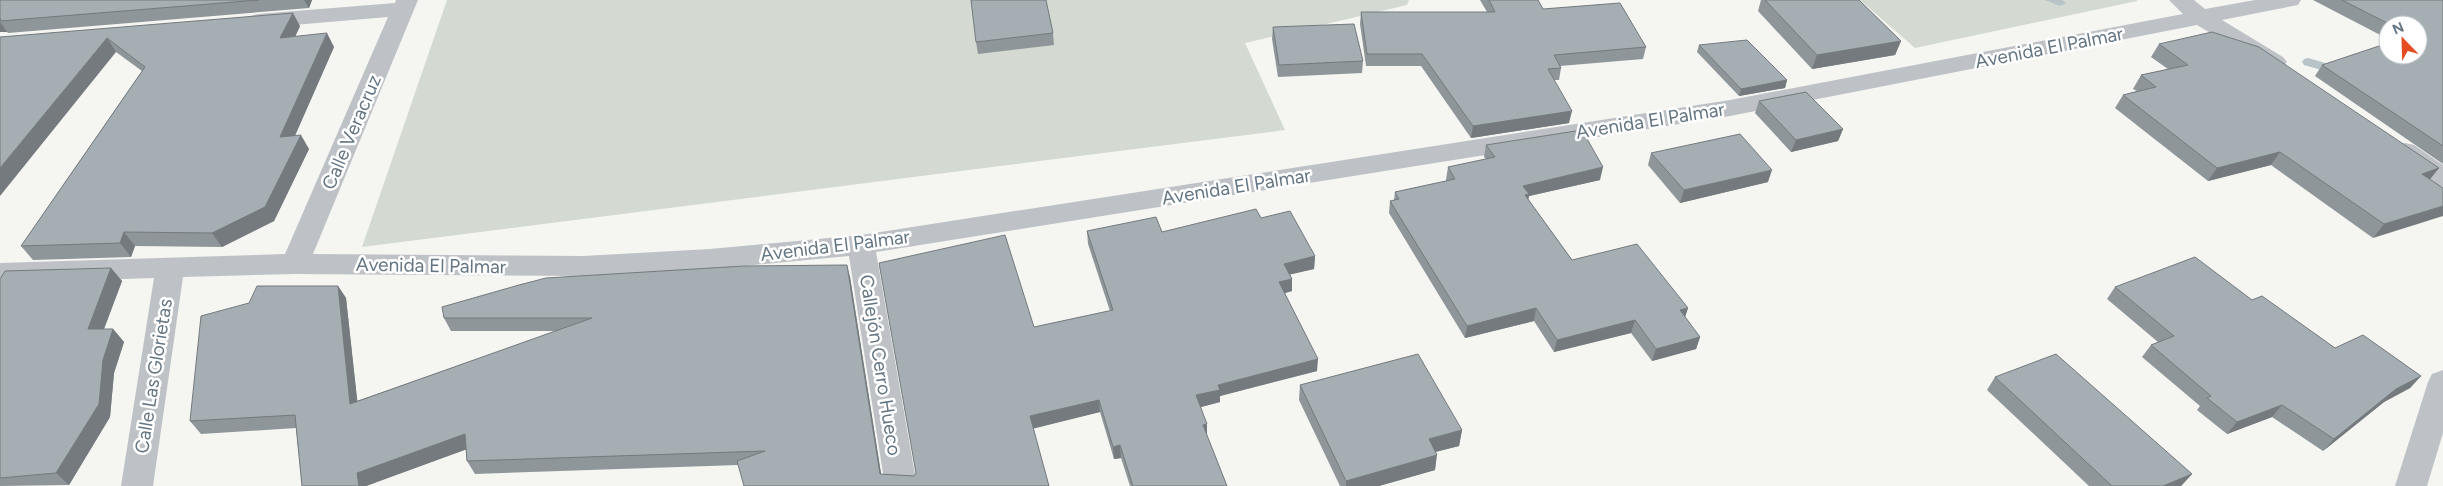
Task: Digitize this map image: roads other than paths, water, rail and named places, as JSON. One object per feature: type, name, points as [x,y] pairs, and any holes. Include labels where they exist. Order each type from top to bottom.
[{"type":"street","name":"Avenida El Palmar","points":[[0,272],[294,264],[583,266],[710,259],[861,245],[1730,108],[2178,11],[2202,18],[2290,0]]},
{"type":"street","points":[[236,23],[405,4]]},
{"type":"street","name":"Calle Veracruz","points":[[294,264],[405,4]]},
{"type":"street","points":[[2202,18],[2288,70]]},
{"type":"street","points":[[2387,139],[2443,178]]},
{"type":"street","name":"Callejón Cerro Hueco","points":[[861,245],[901,486]]},
{"type":"street","name":"Calle Las Glorietas","points":[[136,486],[170,267]]},
{"type":"street","points":[[2411,486],[2443,382]]},
{"type":"waterway","points":[[2051,0],[2060,3]]},
{"type":"waterway","points":[[2308,62],[2339,71]]}]
